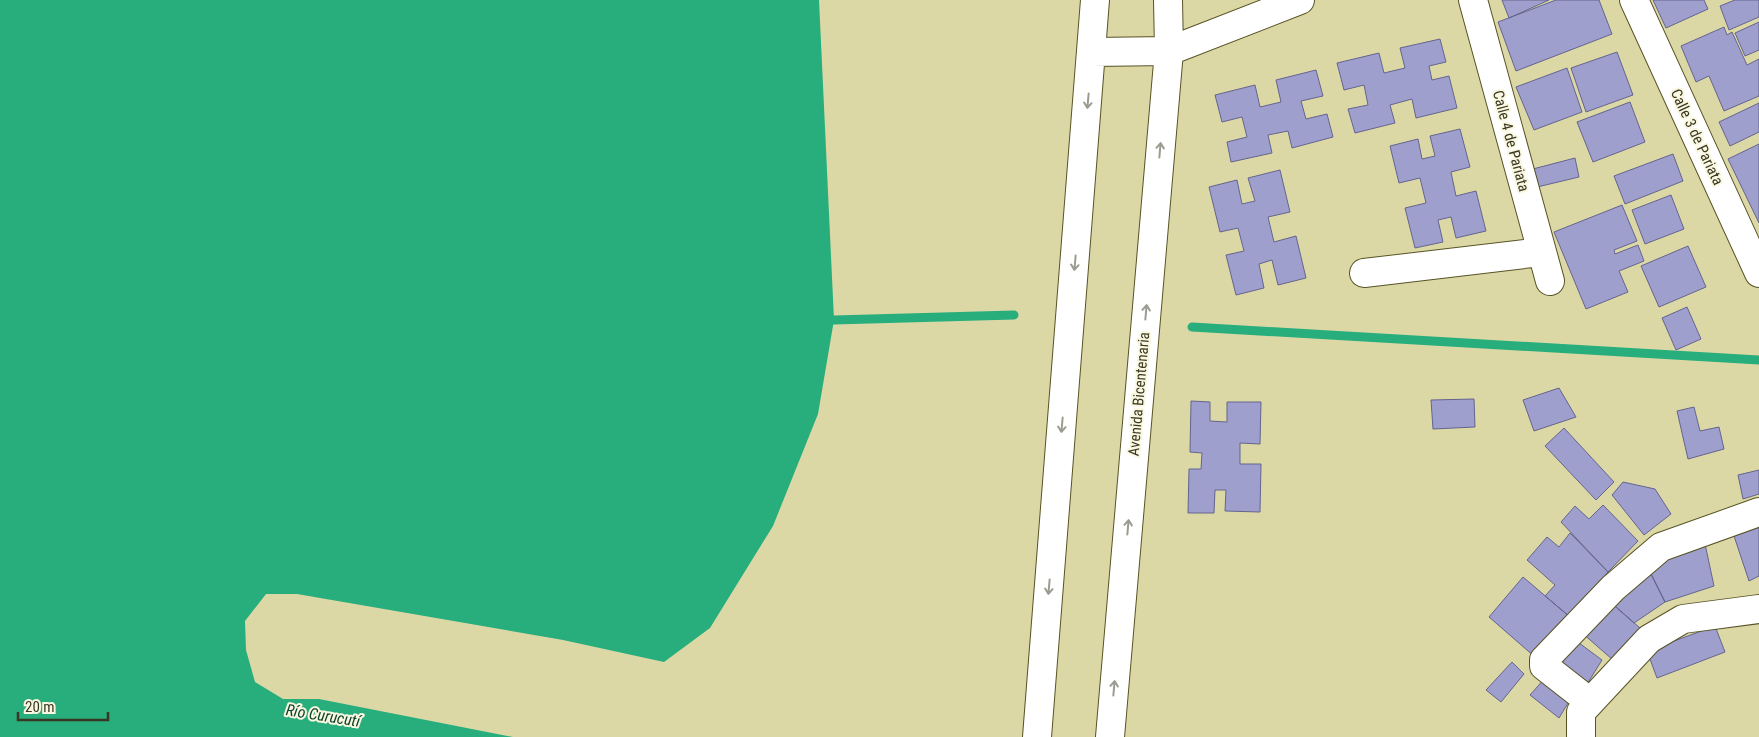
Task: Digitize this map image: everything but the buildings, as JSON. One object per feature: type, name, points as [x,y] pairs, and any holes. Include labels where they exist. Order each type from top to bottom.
[{"type":"street","points":[[1037,737],[1095,0]]},
{"type":"street","name":"Avenida Bicentenaria","points":[[1110,737],[1169,51],[1168,0]]},
{"type":"street","points":[[1092,52],[1169,51],[1300,0]]},
{"type":"street","name":"Calle 4 de Pariata","points":[[1472,0],[1550,281]]},
{"type":"street","name":"Calle 3 de Pariata","points":[[1634,0],[1759,273]]},
{"type":"street","points":[[1364,273],[1542,252]]},
{"type":"street","points":[[1590,702],[1544,666],[1544,660],[1612,588],[1661,547],[1759,512]]},
{"type":"street","points":[[1581,737],[1582,712],[1649,639],[1683,620],[1759,610]]},
{"type":"water","name":"Río Curucutí","points":[[0,0],[819,0],[834,320],[818,414],[773,526],[710,628],[664,662],[563,640],[297,594],[266,594],[245,621],[246,650],[255,682],[283,699],[319,699],[513,737],[0,737]]},
{"type":"waterway","points":[[834,320],[1014,315]]},
{"type":"waterway","points":[[1192,327],[1759,360]]}]
